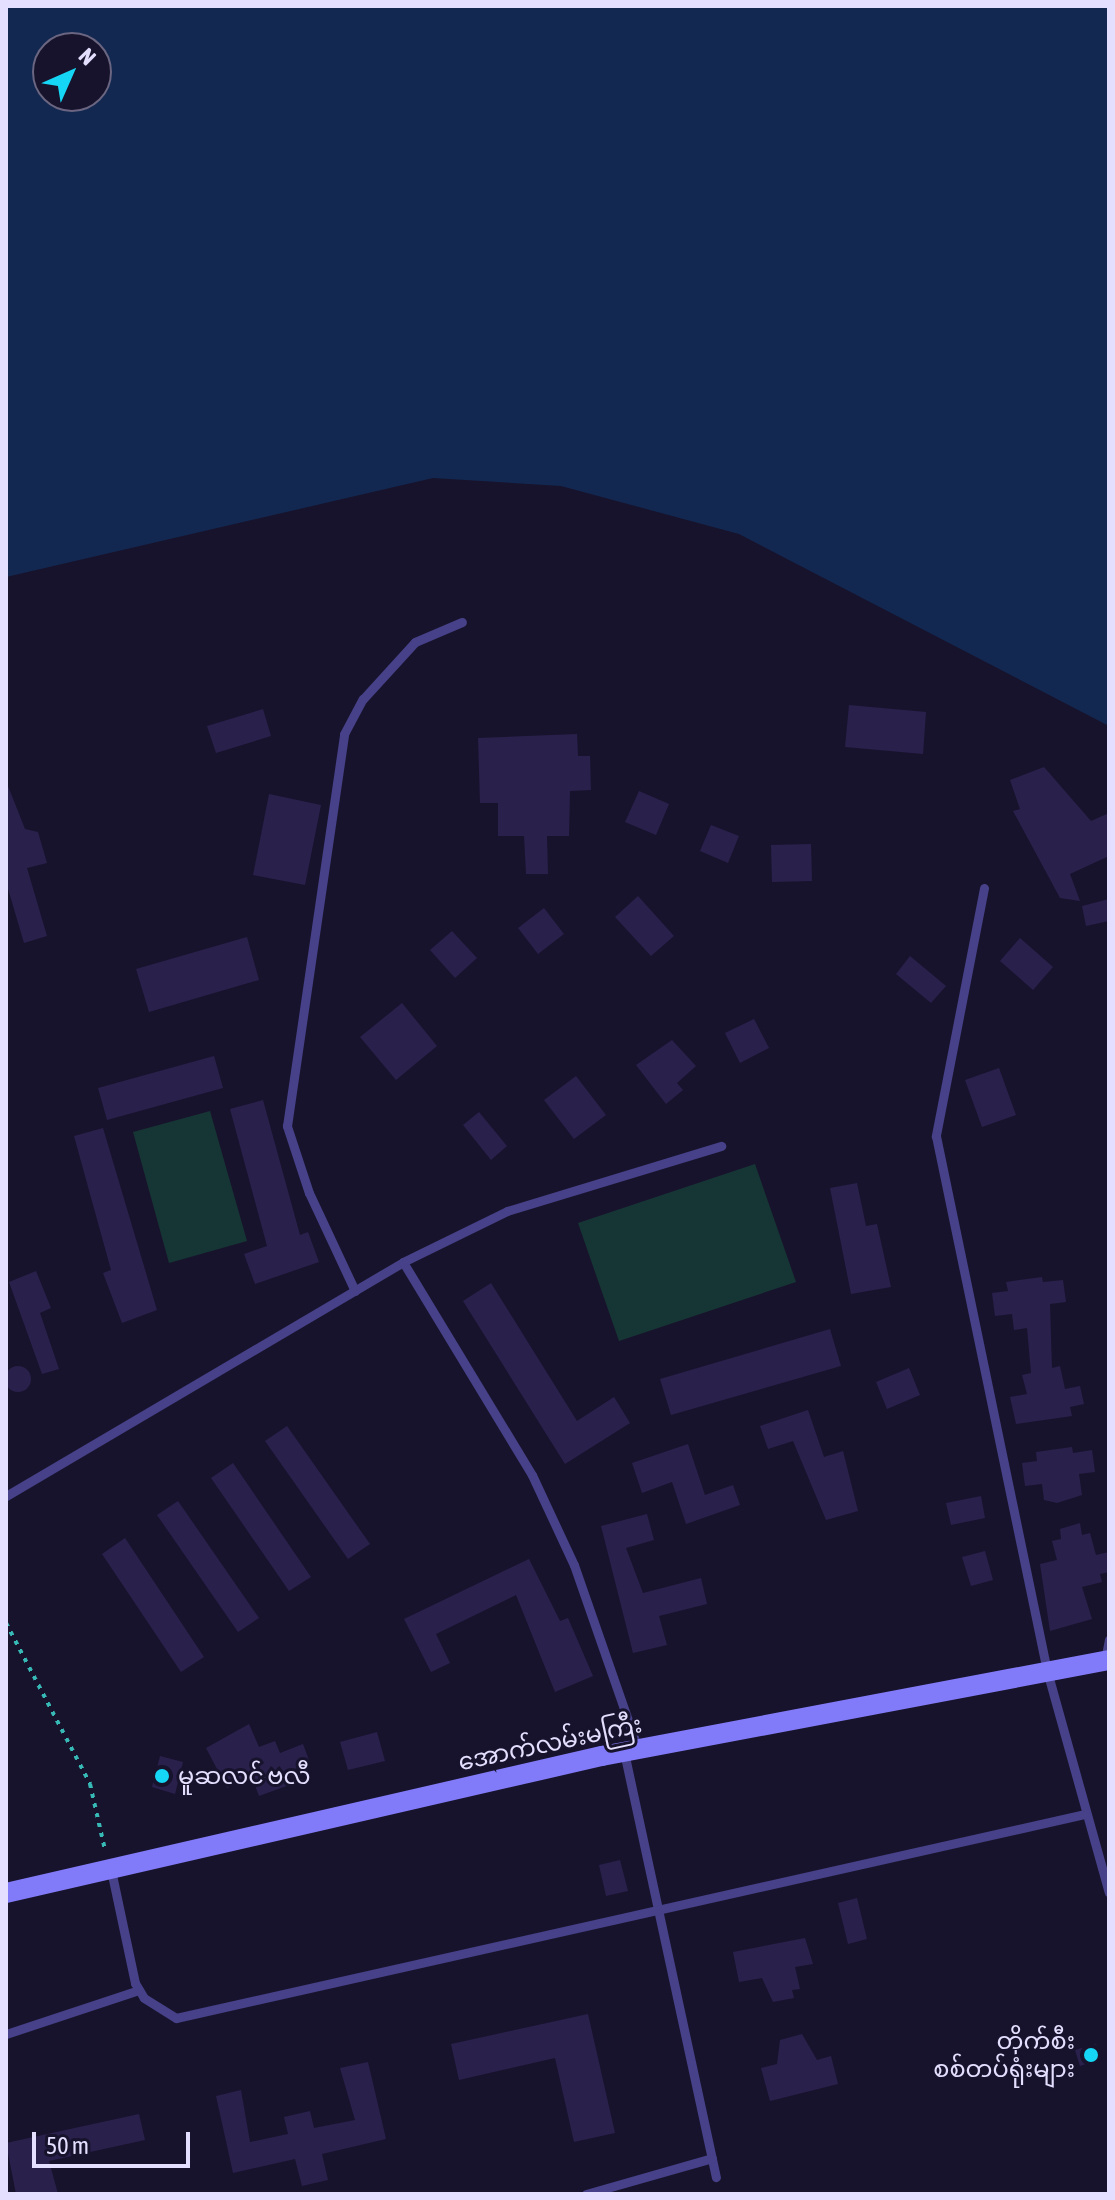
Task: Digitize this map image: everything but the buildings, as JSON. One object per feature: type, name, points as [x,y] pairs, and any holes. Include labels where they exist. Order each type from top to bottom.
[{"type":"main road","name":"အောက်လမ်းမကြီး","points":[[6,1893],[631,1751],[1107,1660]]},
{"type":"lane","points":[[355,1291],[309,1193],[287,1126],[344,734],[363,699],[415,642],[462,622]]},
{"type":"lane","points":[[984,888],[936,1136],[1047,1671],[1109,1893]]},
{"type":"lane","points":[[6,1496],[403,1262],[507,1211],[721,1146]]},
{"type":"lane","points":[[403,1262],[532,1475],[574,1565],[631,1751],[656,1914],[716,2177]]},
{"type":"lane","points":[[1107,1660],[1109,1639]]},
{"type":"lane","points":[[111,1870],[139,1990],[176,2018],[656,1914],[1085,1814]]},
{"type":"lane","points":[[6,2034],[139,1990]]},
{"type":"lane","points":[[586,2194],[712,2158]]},
{"type":"path","points":[[6,1623],[90,1784],[111,1870]]},
{"type":"green space","points":[[210,1111],[247,1241],[169,1263],[133,1132]]},
{"type":"green space","points":[[755,1164],[796,1282],[619,1341],[578,1223]]},
{"type":"water","points":[[6,6],[1109,6],[1109,726],[739,534],[561,486],[433,478],[6,577]]},
{"type":"place","name":"မူဆလင် ဗလီ","points":[[162,1776]]},
{"type":"place","name":"တိုက်စီး စစ်တပ်ရုံးများ","points":[[1091,2055]]}]
